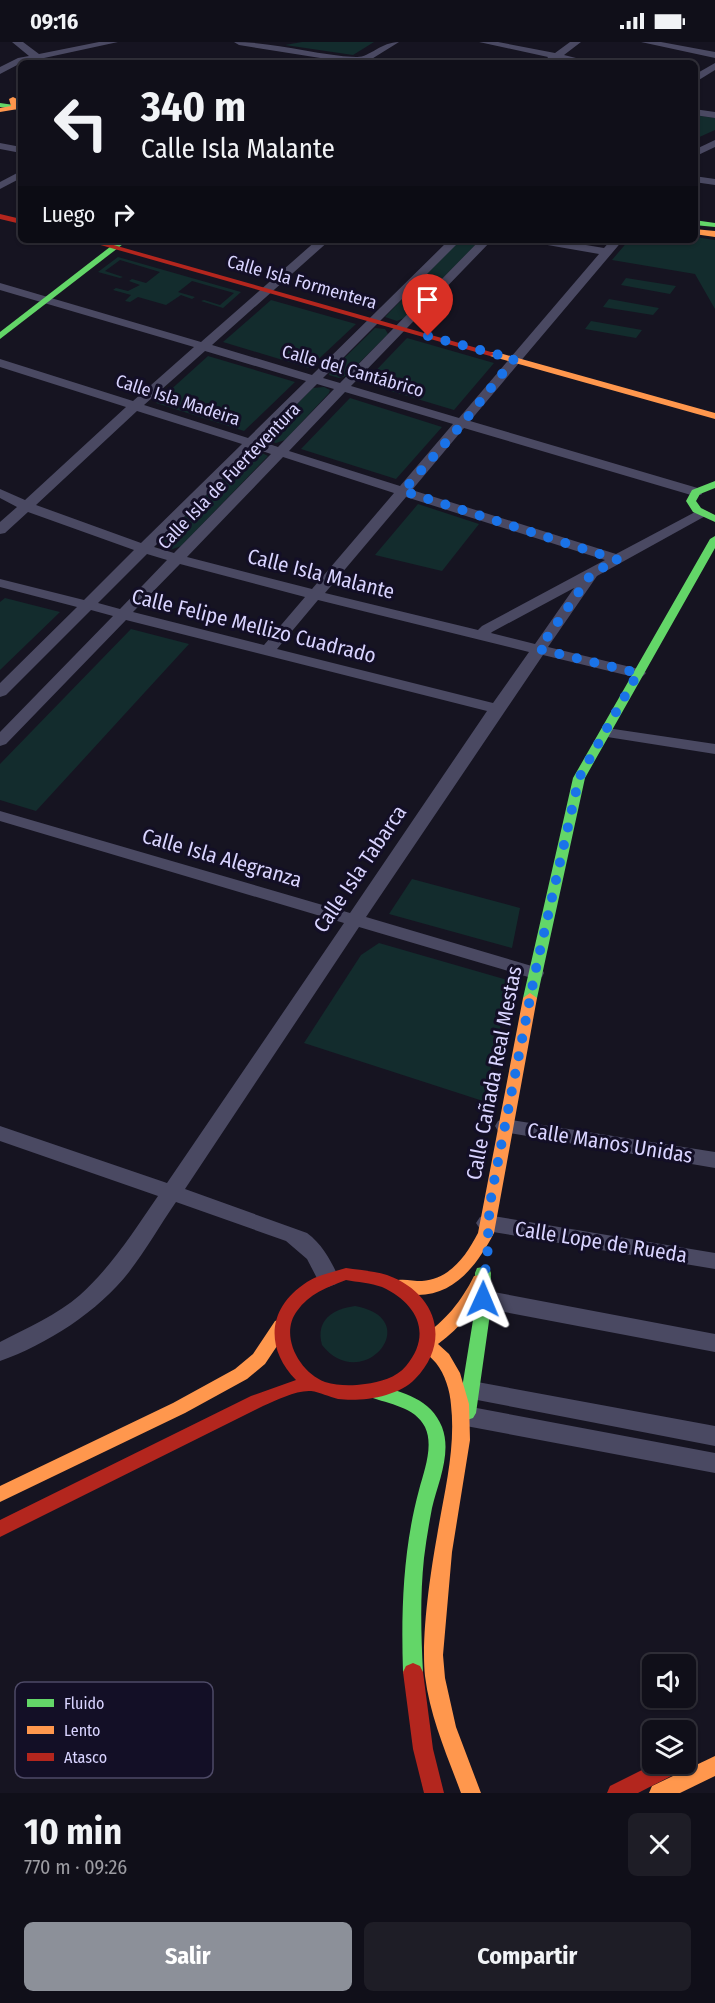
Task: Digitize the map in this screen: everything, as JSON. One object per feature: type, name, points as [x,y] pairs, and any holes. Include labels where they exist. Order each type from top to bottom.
[{"type":"main road","points":[[698,214],[715,216]]},
{"type":"main road","points":[[0,216],[18,221]]},
{"type":"main road","points":[[698,223],[715,225]]},
{"type":"main road","points":[[698,232],[715,234]]},
{"type":"main road","points":[[0,336],[120,244]]},
{"type":"main road","name":"Calle Isla Formentera","points":[[120,244],[373,321],[715,416]]},
{"type":"main road","points":[[709,517],[697,510],[691,501],[696,492],[715,484]]},
{"type":"main road","name":"Calle Cañada Real Mestas","points":[[399,1286],[423,1289],[450,1281],[471,1263],[486,1233],[535,973],[579,778],[607,733],[638,673],[715,539]]},
{"type":"main road","name":"Calle Cañada Real Mestas","points":[[428,1343],[457,1321],[467,1309],[483,1274],[488,1247],[487,1222]]},
{"type":"main road","points":[[0,1494],[179,1408],[241,1374],[259,1359],[280,1326],[291,1302],[314,1284],[328,1278],[346,1274],[365,1274],[383,1278],[399,1286],[413,1297],[423,1311],[429,1326],[428,1343],[423,1358],[412,1373],[396,1384],[376,1392],[354,1395],[312,1384],[289,1364],[281,1346],[280,1326]]},
{"type":"main road","points":[[471,1793],[446,1728],[435,1678],[434,1630],[443,1552],[464,1421],[472,1390],[483,1299],[483,1274]]},
{"type":"main road","points":[[428,1343],[452,1373],[464,1421]]},
{"type":"main road","points":[[0,1529],[257,1401],[287,1389],[312,1384]]},
{"type":"main road","points":[[376,1392],[405,1401],[418,1409],[431,1420],[436,1432],[430,1484],[416,1553],[411,1621],[413,1682],[427,1773],[434,1793]]},
{"type":"main road","points":[[659,1793],[715,1766]]},
{"type":"main road","points":[[617,1793],[654,1774]]},
{"type":"street","points":[[16,42],[36,56]]},
{"type":"street","points":[[21,60],[113,42]]},
{"type":"street","points":[[239,42],[346,60]]},
{"type":"street","points":[[362,60],[394,42]]},
{"type":"street","points":[[484,42],[576,60]]},
{"type":"street","points":[[551,60],[576,42]]},
{"type":"street","points":[[646,42],[715,55]]},
{"type":"street","points":[[0,71],[18,62]]},
{"type":"street","points":[[698,83],[715,66]]},
{"type":"street","points":[[698,113],[715,115]]},
{"type":"street","points":[[698,152],[715,143]]},
{"type":"street","points":[[0,146],[18,149]]},
{"type":"street","points":[[0,186],[18,176]]},
{"type":"street","points":[[698,180],[715,182]]},
{"type":"street","points":[[0,530],[136,405],[321,243]]},
{"type":"street","name":"Calle Isla de Fuerteventura","points":[[0,692],[452,243]]},
{"type":"street","name":"Calle Isla de Fuerteventura","points":[[0,741],[483,243]]},
{"type":"street","points":[[554,243],[606,252]]},
{"type":"street","points":[[267,651],[614,243]]},
{"type":"street","name":"Calle del Cantábrico","points":[[0,286],[696,492]]},
{"type":"street","name":"Calle Isla Madeira","points":[[0,363],[618,560]]},
{"type":"street","name":"Calle Isla Malante","points":[[0,493],[26,507],[176,559],[314,595],[638,673]]},
{"type":"street","points":[[482,635],[487,629],[592,573],[709,517]]},
{"type":"street","name":"Calle Isla Tabarca","points":[[0,1352],[52,1325],[87,1302],[121,1267],[169,1192],[592,573]]},
{"type":"street","name":"Calle Felipe Mellizo Cuadrado","points":[[0,584],[497,709]]},
{"type":"street","points":[[607,733],[715,749]]},
{"type":"street","name":"Calle Isla Alegranza","points":[[0,816],[535,973]]},
{"type":"street","name":"Calle Manos Unidas","points":[[505,1126],[715,1160]]},
{"type":"street","points":[[0,1133],[293,1235],[307,1243],[318,1255],[328,1278]]},
{"type":"street","name":"Calle Lope de Rueda","points":[[487,1222],[715,1261]]},
{"type":"street","points":[[483,1299],[715,1343]]},
{"type":"street","points":[[472,1390],[715,1436]]},
{"type":"street","points":[[464,1421],[715,1463]]},
{"type":"green space","points":[[302,42],[374,42],[353,55],[285,45]]},
{"type":"green space","points":[[698,116],[715,118],[715,130],[698,138]]},
{"type":"green space","points":[[698,237],[715,240],[715,309],[695,274],[612,260],[626,243],[698,243]]},
{"type":"green space","points":[[457,243],[477,243],[404,318],[397,321],[385,317]]},
{"type":"green space","points":[[118,257],[241,292],[223,308],[201,301],[220,305],[234,293],[192,281],[178,292],[195,297],[192,299],[181,295],[166,305],[138,297],[130,302],[125,301],[131,295],[113,290],[116,288],[128,291],[140,285],[129,281],[132,279],[146,283],[160,272],[120,260],[105,271],[123,277],[98,272]]},
{"type":"green space","points":[[626,278],[676,286],[670,294],[621,285]]},
{"type":"green space","points":[[609,299],[659,308],[653,315],[603,307]]},
{"type":"green space","points":[[271,300],[356,324],[309,368],[223,342]]},
{"type":"green space","points":[[591,321],[642,330],[636,338],[585,329]]},
{"type":"green space","points":[[375,328],[385,329],[388,334],[346,376],[339,378],[329,375],[330,372]]},
{"type":"green space","points":[[407,338],[494,363],[454,410],[364,383]]},
{"type":"green space","points":[[208,356],[295,382],[244,431],[156,403]]},
{"type":"green space","points":[[324,387],[330,390],[329,393],[285,440],[276,443],[266,440],[266,435],[313,388]]},
{"type":"green space","points":[[350,398],[442,427],[396,479],[301,449]]},
{"type":"green space","points":[[258,451],[268,456],[181,546],[170,550],[160,547],[160,541],[247,454]]},
{"type":"green space","points":[[418,504],[479,524],[442,571],[375,555]]},
{"type":"green space","points":[[5,598],[60,612],[0,670],[0,602]]},
{"type":"green space","points":[[131,629],[189,644],[36,811],[0,800],[0,764]]},
{"type":"green space","points":[[412,879],[520,908],[512,948],[389,914]]},
{"type":"green space","points":[[379,943],[511,981],[483,1101],[304,1043],[361,955]]},
{"type":"green space","points":[[355,1306],[376,1314],[386,1325],[387,1338],[380,1350],[369,1358],[354,1362],[338,1358],[322,1345],[321,1329],[333,1313]]},
{"type":"traffic: fast","points":[[0,105],[18,108]]},
{"type":"traffic: fast","points":[[698,223],[715,225]]},
{"type":"traffic: fast","points":[[0,336],[120,243]]},
{"type":"traffic: fast","points":[[715,484],[696,492],[691,501],[697,510],[715,519]]},
{"type":"traffic: fast","points":[[530,998],[579,778],[715,539]]},
{"type":"traffic: fast","points":[[467,1413],[482,1314],[483,1273]]},
{"type":"traffic: fast","points":[[376,1392],[414,1405],[426,1415],[435,1430],[437,1447],[435,1464],[418,1534],[415,1557],[411,1626],[413,1672]]},
{"type":"traffic: slow","points":[[0,110],[15,107],[13,99]]},
{"type":"traffic: slow","points":[[698,232],[715,234]]},
{"type":"traffic: slow","points":[[493,354],[715,416]]},
{"type":"traffic: slow","points":[[399,1286],[430,1286],[453,1278],[471,1260],[486,1233],[530,998]]},
{"type":"traffic: slow","points":[[428,1342],[459,1316],[471,1300],[480,1281]]},
{"type":"traffic: slow","points":[[0,1494],[179,1408],[241,1374],[259,1359],[281,1326]]},
{"type":"traffic: slow","points":[[428,1344],[443,1359],[452,1373],[460,1404],[461,1440],[443,1552],[433,1655],[435,1678],[446,1727],[471,1793]]},
{"type":"traffic: slow","points":[[659,1793],[715,1766]]},
{"type":"traffic: jam","points":[[0,216],[18,221]]},
{"type":"traffic: jam","points":[[98,243],[493,354]]},
{"type":"traffic: jam","points":[[346,1274],[383,1280],[409,1295],[424,1314],[429,1336],[423,1357],[408,1376],[383,1389],[350,1393],[316,1386],[296,1369],[283,1344],[284,1320],[299,1297],[324,1281],[346,1274]]},
{"type":"traffic: jam","points":[[0,1529],[257,1401],[287,1389],[312,1384]]},
{"type":"traffic: jam","points":[[413,1672],[423,1749],[434,1793]]},
{"type":"traffic: jam","points":[[617,1793],[654,1774]]},
{"type":"route","points":[[428,336],[514,359],[463,423],[403,491],[618,560],[592,573],[539,649],[638,673],[607,733],[579,778],[535,973],[492,1192],[487,1222],[488,1247],[483,1274],[483,1299]]}]
